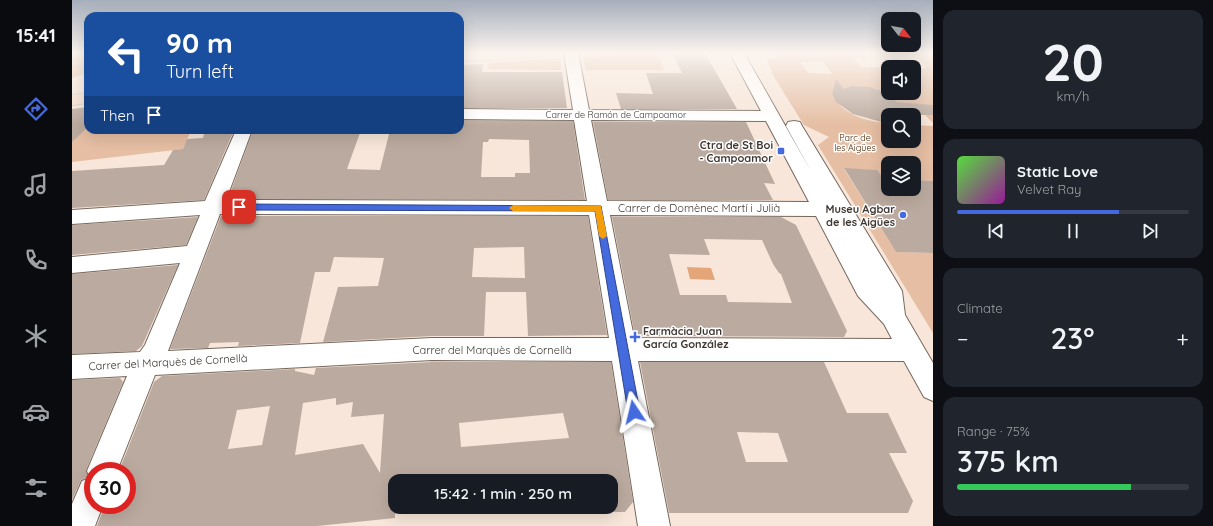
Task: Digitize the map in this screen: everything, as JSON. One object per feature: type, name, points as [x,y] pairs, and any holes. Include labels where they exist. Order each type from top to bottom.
[{"type":"main road","points":[[72,100],[84,98]]},
{"type":"street","points":[[575,78],[654,526]]},
{"type":"street","points":[[750,78],[866,289],[893,317],[933,388]]},
{"type":"street","points":[[765,78],[890,291],[893,317]]},
{"type":"street","name":"Carrer de Ramón de Campoamor","points":[[464,114],[771,116]]},
{"type":"street","points":[[106,462],[141,374],[155,351],[242,134]]},
{"type":"street","name":"Carrer de Domènec Martí i Julià","points":[[72,217],[213,207],[822,209]]},
{"type":"street","points":[[72,264],[194,253]]},
{"type":"street","name":"Carrer del Marquès de Cornellà","points":[[72,366],[432,349],[912,350]]},
{"type":"street","points":[[80,526],[85,514]]},
{"type":"green space","name":"Parc de les Aigües","points":[[774,78],[881,78],[881,91],[874,88],[851,86],[844,89],[836,86],[832,94],[836,101],[848,112],[863,119],[881,122],[881,148],[921,148],[921,125],[933,126],[933,181],[921,180],[921,156],[881,156],[881,175],[877,170],[844,169],[896,252],[933,253],[933,333],[818,145],[829,137],[804,125]]},
{"type":"green space","name":"Parc de les Aigües","points":[[921,78],[933,78],[933,123],[921,111],[921,108],[918,108],[913,103],[897,102],[895,100],[921,100]]},
{"type":"green space","points":[[83,129],[84,134],[189,134],[183,149],[72,162],[72,142]]},
{"type":"shaded area","points":[[687,267],[711,268],[715,280],[690,279]]},
{"type":"building","points":[[464,78],[563,78],[567,108],[464,108]]},
{"type":"building","points":[[648,78],[719,78],[737,109],[621,109],[616,93],[653,94]]},
{"type":"building","points":[[836,79],[844,89],[851,86],[870,87],[881,91],[881,100],[895,100],[897,102],[933,105],[933,115],[921,115],[921,108],[881,108],[881,122],[853,114],[836,102],[832,94]]},
{"type":"building","points":[[84,108],[84,131],[72,142],[72,109]]},
{"type":"building","points":[[464,120],[573,121],[585,200],[228,199],[252,134],[360,134],[347,169],[380,170],[389,134],[464,134]],"holes":[[[489,139],[529,140],[530,173],[515,173],[515,177],[481,177],[483,142],[488,142]]]},
{"type":"building","points":[[593,122],[746,122],[775,184],[764,183],[773,200],[608,200]]},
{"type":"building","points":[[204,134],[232,134],[204,200],[72,208],[72,171],[164,165],[173,150],[183,149],[187,139],[203,138]]},
{"type":"building","name":"Museu Agbar de les Aigües","points":[[844,168],[877,170],[881,175],[881,196],[921,196],[921,180],[933,181],[933,253],[896,252]]},
{"type":"building","points":[[221,216],[588,216],[607,335],[528,336],[526,292],[486,292],[484,336],[432,336],[323,342],[338,287],[378,286],[384,258],[334,257],[330,272],[315,272],[300,343],[238,346],[239,342],[210,343],[208,348],[170,349]],"holes":[[[524,247],[525,278],[472,277],[474,248]]]},
{"type":"building","points":[[198,217],[186,245],[72,255],[72,225]]},
{"type":"building","points":[[612,217],[781,217],[796,225],[847,331],[844,337],[635,336]],"holes":[[[704,239],[762,240],[773,264],[781,274],[792,303],[728,302],[726,295],[680,295],[669,254],[710,255]]]},
{"type":"building","points":[[178,265],[142,346],[136,351],[72,354],[72,274]]},
{"type":"building","points":[[432,362],[611,362],[633,502],[625,512],[618,512],[618,474],[388,474],[388,514],[395,514],[395,518],[317,526],[97,526],[102,514],[136,514],[136,462],[123,462],[154,382],[162,376],[295,369],[295,371],[314,375],[316,368]],"holes":[[[336,398],[336,405],[353,402],[351,417],[384,414],[380,473],[363,444],[295,455],[303,403]],[[270,406],[262,445],[228,449],[237,410]],[[563,413],[569,438],[461,447],[459,423]]]},
{"type":"building","points":[[640,362],[824,362],[847,413],[888,413],[907,453],[889,453],[913,501],[908,513],[669,513]],"holes":[[[737,432],[778,433],[788,462],[746,462]]]},
{"type":"building","points":[[120,378],[123,382],[89,462],[84,462],[84,479],[81,480],[72,500],[72,380]]},
{"type":"slow traffic","points":[[513,208],[598,208],[603,236]]},
{"type":"place","name":"Ctra de St Boi - Campoamor","points":[[781,151]]},
{"type":"place","name":"Museu Agbar de les Aigües","points":[[903,215]]},
{"type":"place","name":"Farmàcia Juan García González","points":[[635,337]]},
{"type":"route","points":[[239,207],[598,208],[634,412]]}]
